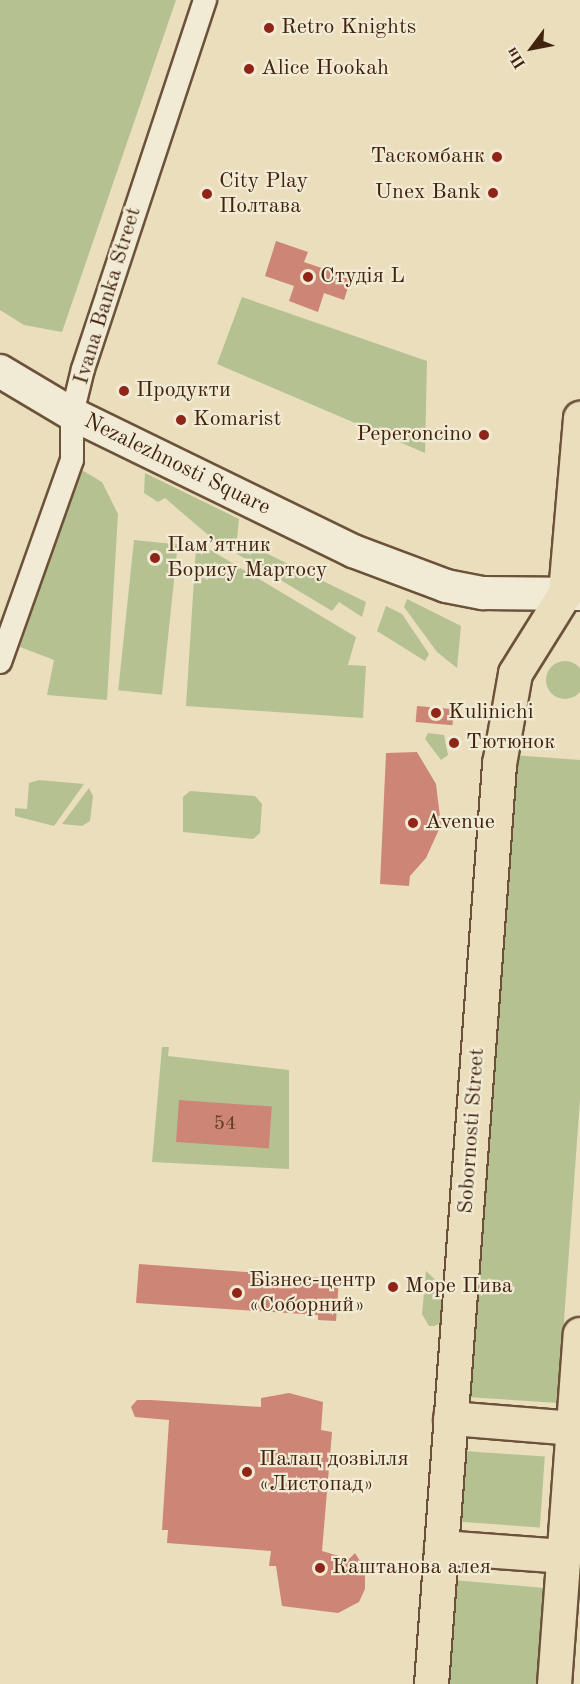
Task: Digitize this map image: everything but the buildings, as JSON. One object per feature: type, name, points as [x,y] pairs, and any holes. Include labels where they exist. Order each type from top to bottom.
[{"type":"main road","name":"Nezalezhnosti Square","points":[[0,372],[72,414],[353,551],[446,586],[483,592],[573,594]]},
{"type":"main road","name":"Sobornosti Street","points":[[580,418],[573,594],[580,623]]},
{"type":"main road","name":"Sobornosti Street","points":[[430,1684],[503,731],[515,673],[573,594]]},
{"type":"main road","points":[[554,1684],[576,1416],[580,1334]]},
{"type":"main road","points":[[450,1418],[576,1416]]},
{"type":"main road","points":[[441,1547],[563,1556]]},
{"type":"street","name":"Ivana Banka Street","points":[[0,662],[72,460],[72,414],[116,262],[205,0]]},
{"type":"green space","points":[[0,0],[176,0],[62,332],[24,325],[0,310]]},
{"type":"green space","points":[[242,297],[427,361],[425,453],[217,364]]},
{"type":"green space","points":[[80,469],[102,482],[118,514],[107,700],[47,695],[54,660],[20,647]]},
{"type":"green space","points":[[145,473],[239,519],[237,539],[366,602],[362,617],[339,602],[332,611],[214,540],[165,498],[158,502],[144,493]]},
{"type":"green space","points":[[134,540],[178,545],[162,695],[118,690]]},
{"type":"green space","points":[[196,547],[207,548],[356,637],[348,665],[366,666],[363,718],[186,706]]},
{"type":"green space","points":[[407,599],[461,626],[457,668],[437,652],[404,607]]},
{"type":"green space","points":[[386,606],[402,614],[429,654],[425,661],[377,631]]},
{"type":"green space","points":[[565,661],[572,662],[578,667],[583,673],[583,687],[578,693],[572,698],[565,699],[558,698],[552,693],[547,687],[546,680],[547,673],[552,667],[558,662]]},
{"type":"green space","points":[[428,733],[444,735],[448,755],[441,760],[425,739]]},
{"type":"green space","points":[[512,755],[580,760],[580,1100],[558,1403],[466,1397]]},
{"type":"green space","points":[[39,780],[84,784],[54,826],[15,816],[15,808],[27,809],[29,783]]},
{"type":"green space","points":[[89,788],[93,796],[90,821],[82,826],[62,824]]},
{"type":"green space","points":[[190,791],[255,796],[262,804],[260,833],[253,839],[183,832],[183,797]]},
{"type":"green space","points":[[162,1047],[169,1047],[168,1056],[289,1070],[289,1169],[152,1162]]},
{"type":"green space","points":[[426,1271],[443,1287],[441,1322],[435,1326],[429,1326],[422,1314]]},
{"type":"green space","points":[[465,1451],[545,1457],[540,1527],[460,1522]]},
{"type":"green space","points":[[453,1580],[545,1588],[536,1684],[444,1684]]},
{"type":"place","name":"Retro Knights","points":[[269,28]]},
{"type":"place","name":"Alice Hookah","points":[[249,69]]},
{"type":"place","name":"Таскомбанк","points":[[497,157]]},
{"type":"place","name":"Unex Bank","points":[[493,193]]},
{"type":"place","name":"City Play Полтава","points":[[207,194]]},
{"type":"place","name":"Студія L","points":[[308,277]]},
{"type":"place","name":"Продукти","points":[[124,391]]},
{"type":"place","name":"Komarist","points":[[181,420]]},
{"type":"place","name":"Peperoncino","points":[[484,435]]},
{"type":"place","name":"Пам’ятник Борису Мартосу","points":[[155,558]]},
{"type":"place","name":"Kulinichi","points":[[436,713]]},
{"type":"place","name":"Тютюнок","points":[[454,743]]},
{"type":"place","name":"Avenue","points":[[413,823]]},
{"type":"place","name":"Море Пива","points":[[393,1287]]},
{"type":"place","name":"Бізнес-центр «Соборний»","points":[[237,1293]]},
{"type":"place","name":"Палац дозвілля «Листопад»","points":[[247,1472]]},
{"type":"place","name":"Каштанова алея","points":[[320,1568]]}]
